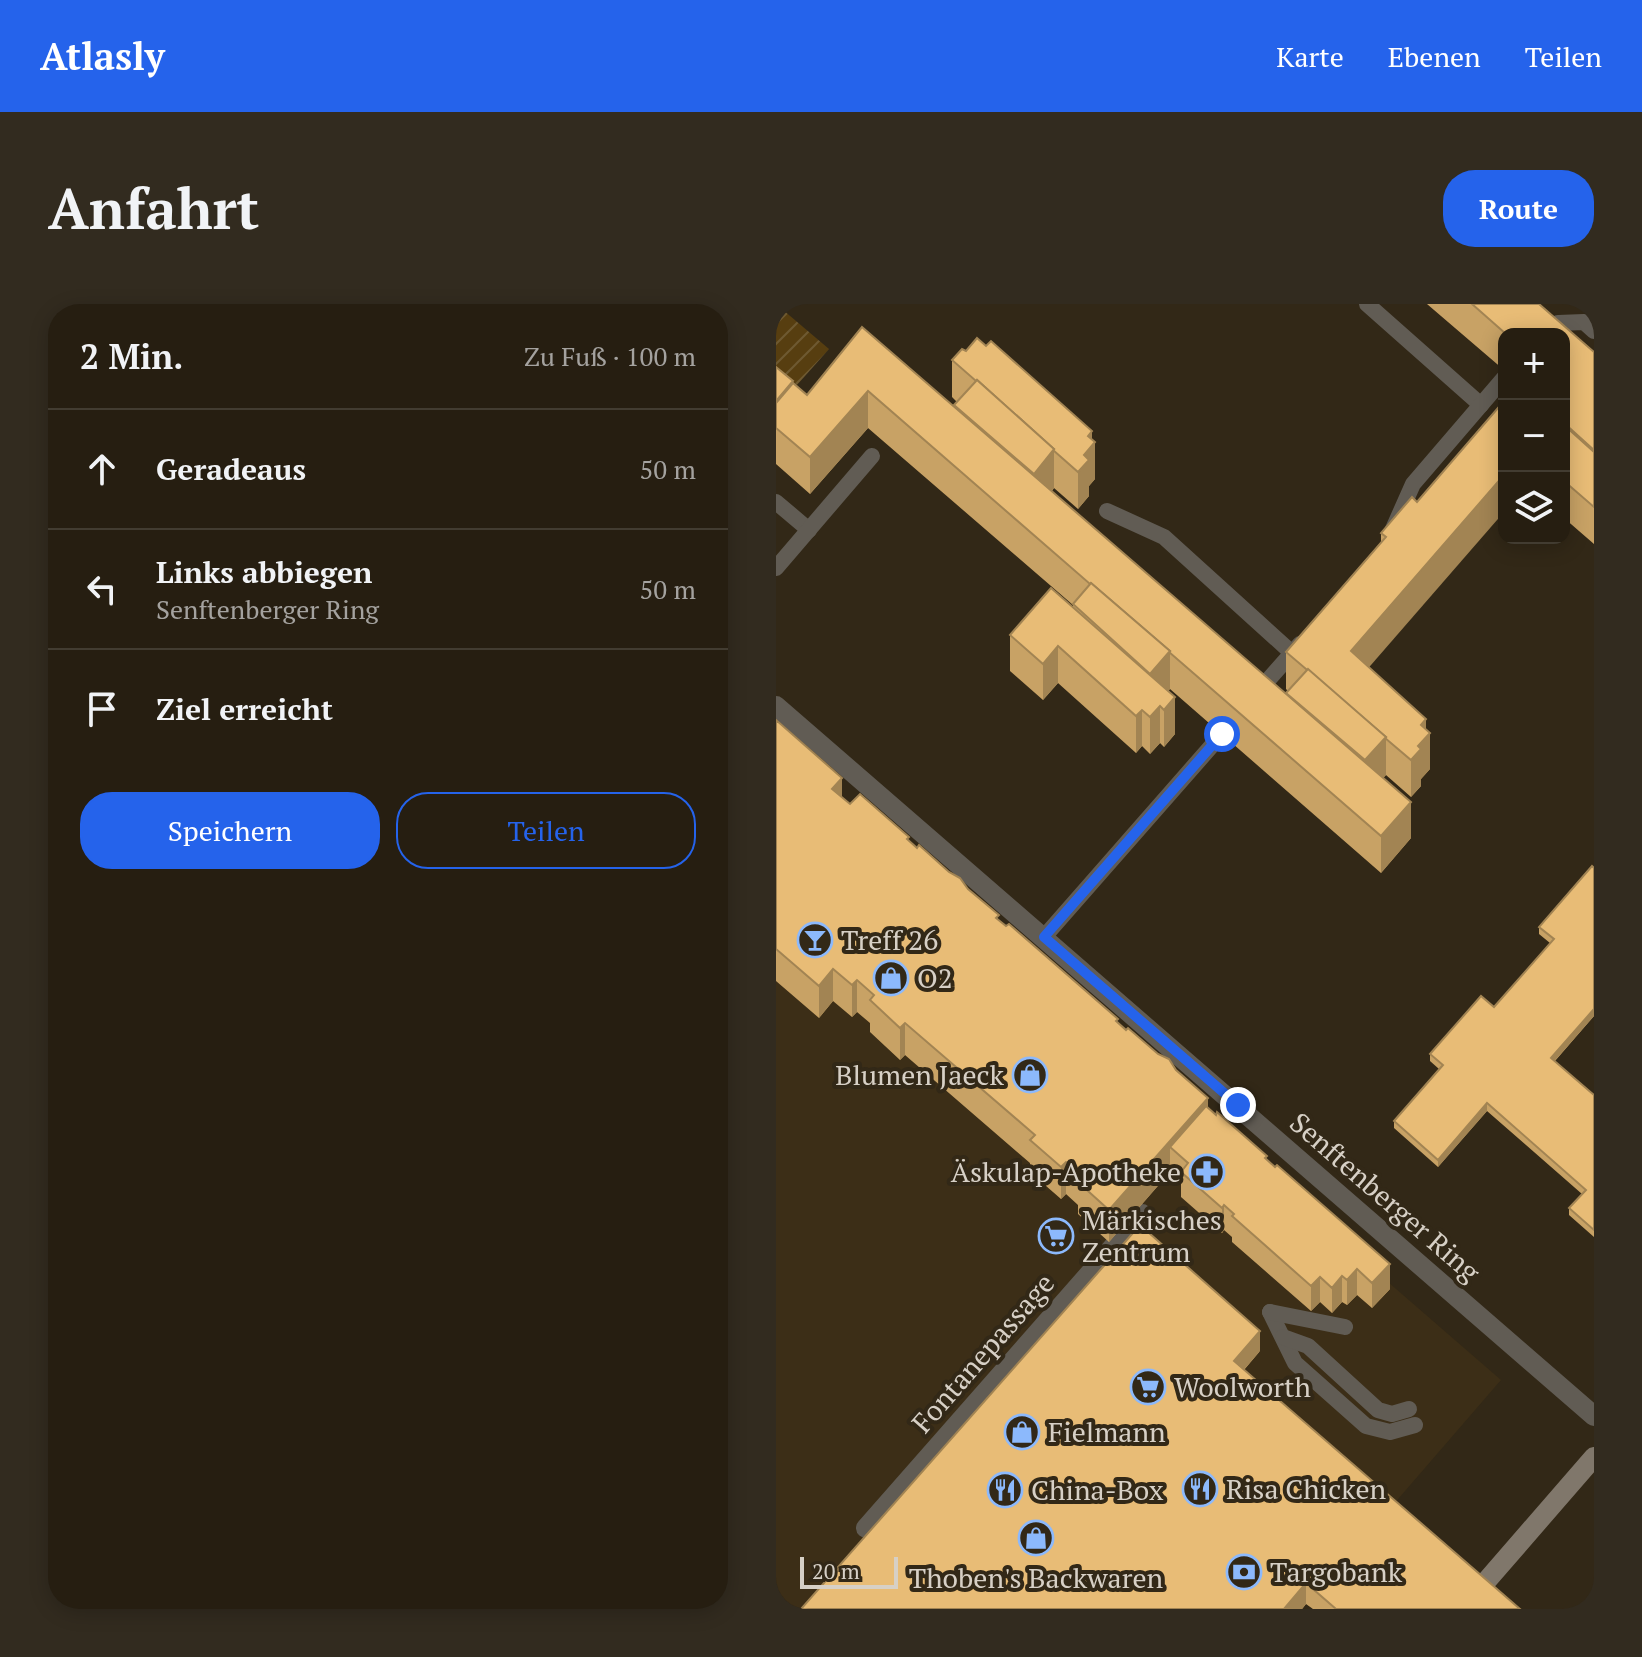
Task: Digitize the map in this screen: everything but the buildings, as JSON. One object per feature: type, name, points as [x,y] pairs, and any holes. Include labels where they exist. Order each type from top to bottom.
[{"type":"main road","points":[[1476,1593],[1594,1457]]},
{"type":"street","name":"Senftenberger Ring","points":[[776,706],[1594,1416]]},
{"type":"street","name":"Fontanepassage","points":[[866,1528],[1142,1214]]},
{"type":"lane","points":[[1367,304],[1481,405]]},
{"type":"lane","points":[[1553,328],[1558,323],[1584,322],[1594,331]]},
{"type":"lane","points":[[1426,497],[1387,542],[1413,484],[1498,385]]},
{"type":"lane","points":[[776,568],[872,456]]},
{"type":"lane","points":[[776,502],[809,530]]},
{"type":"lane","points":[[1107,511],[1164,537],[1292,653]]},
{"type":"lane","points":[[1251,700],[1312,630]]},
{"type":"lane","points":[[1044,937],[1222,734]]},
{"type":"lane","points":[[1345,1327],[1270,1312],[1295,1363],[1366,1426],[1390,1432],[1412,1417]]},
{"type":"shaded area","points":[[776,304],[829,349],[797,385],[776,367]]},
{"type":"shaded area","name":"Märkisches Zentrum","points":[[776,751],[1501,1380],[1386,1513],[1495,1609],[1313,1609],[1306,1604],[1302,1609],[776,1609]]},
{"type":"place","name":"Treff 26","points":[[815,940]]},
{"type":"place","name":"O2","points":[[891,978]]},
{"type":"place","name":"Blumen Jaeck","points":[[1030,1075]]},
{"type":"place","name":"Äskulap-Apotheke","points":[[1207,1172]]},
{"type":"place","name":"Märkisches Zentrum","points":[[1056,1236]]},
{"type":"place","name":"Woolworth","points":[[1148,1387]]},
{"type":"place","name":"Fielmann","points":[[1022,1432]]},
{"type":"place","name":"Risa Chicken","points":[[1200,1489]]},
{"type":"place","name":"China-Box","points":[[1005,1490]]},
{"type":"place","name":"Thoben's Backwaren","points":[[1036,1538]]},
{"type":"place","name":"Targobank","points":[[1244,1572]]},
{"type":"route","points":[[1222,734],[1044,937],[1238,1105]]}]
